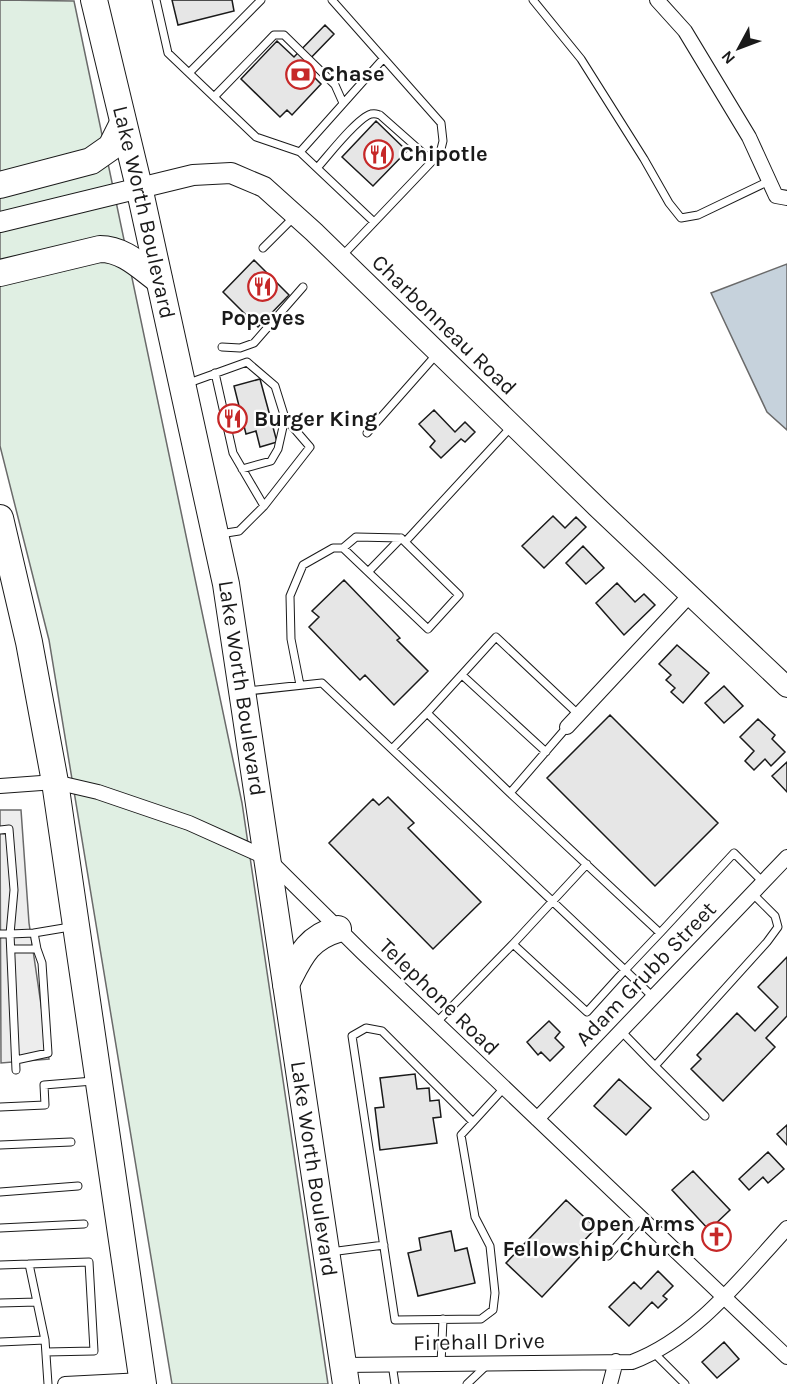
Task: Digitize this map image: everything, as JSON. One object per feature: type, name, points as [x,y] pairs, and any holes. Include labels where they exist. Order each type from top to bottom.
[{"type":"highway","name":"Lake Worth Boulevard","points":[[94,0],[140,187],[226,584],[344,1375]]},
{"type":"highway","points":[[0,185],[91,161],[111,147],[123,123]]},
{"type":"highway","points":[[0,273],[108,249],[124,254],[159,280]]},
{"type":"highway","points":[[0,518],[28,642],[55,782],[143,1382]]},
{"type":"highway","points":[[286,984],[309,945],[322,934],[338,929]]},
{"type":"street","points":[[657,0],[685,31],[749,138],[777,196],[787,198]]},
{"type":"street","name":"Charbonneau Road","points":[[0,222],[193,175],[231,173],[264,187],[296,215],[787,687]]},
{"type":"street","points":[[567,727],[690,595]]},
{"type":"street","name":"Telephone Road","points":[[0,786],[55,782],[99,792],[160,812],[267,858],[338,929],[787,1357]]},
{"type":"street","name":"Adam Grubb Street","points":[[537,1119],[787,857]]},
{"type":"street","name":"Firehall Drive","points":[[344,1375],[392,1364],[632,1362],[654,1353],[692,1326],[723,1297],[787,1228]]},
{"type":"street","points":[[610,1384],[616,1361]]},
{"type":"street","points":[[65,1384],[143,1382]]},
{"type":"lane","points":[[156,0],[168,53],[256,137],[300,152],[374,222]]},
{"type":"lane","points":[[189,73],[261,0]]},
{"type":"lane","points":[[333,0],[441,123],[443,141],[440,153],[340,258]]},
{"type":"lane","points":[[533,0],[581,59],[669,203],[681,218],[698,215],[769,181]]},
{"type":"lane","points":[[214,97],[274,35],[284,35],[334,85],[343,103]]},
{"type":"lane","points":[[300,152],[383,58]]},
{"type":"lane","points":[[317,168],[359,122],[375,113],[432,161]]},
{"type":"lane","points":[[263,248],[296,215]]},
{"type":"lane","points":[[222,347],[240,348],[254,343],[303,287]]},
{"type":"lane","points":[[367,433],[438,353]]},
{"type":"lane","points":[[183,385],[247,362],[275,386],[285,418],[310,447],[264,506],[239,531],[216,534]]},
{"type":"lane","points":[[215,373],[233,453],[264,506]]},
{"type":"lane","points":[[242,469],[271,461],[278,449],[285,418]]},
{"type":"lane","points":[[369,571],[403,540],[513,425]]},
{"type":"lane","points":[[300,685],[291,639],[290,596],[303,565],[333,548],[344,548],[356,537],[403,540],[459,595],[428,629],[344,548]]},
{"type":"lane","points":[[392,749],[496,637],[579,715]]},
{"type":"lane","points":[[462,675],[546,752]]},
{"type":"lane","points":[[242,692],[322,683],[653,997]]},
{"type":"lane","points":[[427,713],[660,933]]},
{"type":"lane","points":[[510,793],[567,727]]},
{"type":"lane","points":[[0,830],[9,830],[14,890],[10,934],[16,1070]]},
{"type":"lane","points":[[513,944],[587,1012],[734,853],[763,882]]},
{"type":"lane","points":[[436,1023],[587,864]]},
{"type":"lane","points":[[655,1066],[778,927],[775,916],[752,893]]},
{"type":"lane","points":[[0,934],[34,933],[76,926]]},
{"type":"lane","points":[[16,1060],[48,1053],[42,963],[34,933]]},
{"type":"lane","points":[[11,949],[37,950]]},
{"type":"lane","points":[[473,1122],[382,1031],[366,1028],[352,1036],[395,1320],[481,1319],[493,1310],[495,1293],[490,1246],[475,1217],[461,1136],[504,1088]]},
{"type":"lane","points":[[621,1031],[705,1116]]},
{"type":"lane","points":[[0,1107],[45,1104],[44,1085],[99,1081]]},
{"type":"lane","points":[[0,1145],[71,1142]]},
{"type":"lane","points":[[0,1192],[78,1186]]},
{"type":"lane","points":[[608,1256],[641,1219]]},
{"type":"lane","points":[[0,1228],[84,1224]]},
{"type":"lane","points":[[326,1252],[384,1245]]},
{"type":"lane","points":[[0,1265],[89,1262],[94,1351],[46,1352]]},
{"type":"lane","points":[[29,1264],[45,1340],[48,1384]]},
{"type":"lane","points":[[0,1304],[38,1302]]},
{"type":"lane","points":[[441,1364],[443,1319]]},
{"type":"lane","points":[[0,1342],[45,1340]]},
{"type":"lane","points":[[654,1353],[686,1384]]},
{"type":"lane","points":[[467,1384],[488,1363]]},
{"type":"lane","points":[[392,1364],[395,1384]]},
{"type":"green space","points":[[0,0],[74,1],[242,803],[328,1384],[172,1384],[49,640],[0,446]]},
{"type":"shaded area","points":[[787,264],[787,430],[767,412],[711,293]]},
{"type":"shaded area","points":[[0,810],[21,810],[29,923],[49,1059],[1,1063]]},
{"type":"building","points":[[172,0],[232,0],[234,11],[178,25]]},
{"type":"building","points":[[325,25],[334,34],[303,66],[321,84],[292,115],[287,110],[280,117],[241,79],[277,41],[294,57]]},
{"type":"building","points":[[376,121],[407,151],[373,186],[342,157]]},
{"type":"building","points":[[254,260],[289,295],[258,327],[223,292]]},
{"type":"building","points":[[260,379],[277,442],[260,447],[256,431],[246,434],[234,386]]},
{"type":"building","points":[[434,410],[455,432],[465,422],[475,432],[465,442],[461,439],[441,458],[430,447],[435,441],[419,424]]},
{"type":"building","points":[[553,516],[565,528],[576,517],[586,527],[544,568],[522,546]]},
{"type":"building","points":[[583,546],[604,568],[586,584],[566,563]]},
{"type":"building","points":[[344,580],[400,638],[397,640],[428,671],[394,705],[365,675],[360,680],[309,627],[319,617],[312,611]]},
{"type":"building","points":[[617,583],[635,602],[644,594],[655,605],[624,635],[596,603]]},
{"type":"building","points":[[677,645],[709,673],[683,703],[671,692],[675,688],[666,680],[671,675],[659,664]]},
{"type":"building","points":[[724,686],[743,706],[724,723],[705,703]]},
{"type":"building","points":[[610,715],[718,823],[655,886],[547,778]]},
{"type":"building","points":[[758,719],[775,735],[772,739],[785,752],[771,766],[765,759],[754,770],[745,761],[754,751],[740,737]]},
{"type":"building","points":[[787,762],[787,792],[772,776]]},
{"type":"building","points":[[388,797],[414,823],[408,828],[481,902],[433,949],[329,843],[373,799],[379,805]]},
{"type":"building","points":[[787,957],[787,1016],[766,1038],[775,1047],[723,1101],[691,1069],[701,1059],[697,1055],[737,1013],[755,1031],[778,1007],[758,987]]},
{"type":"building","points":[[549,1021],[560,1032],[555,1038],[564,1047],[550,1061],[541,1052],[538,1055],[527,1042]]},
{"type":"building","points":[[415,1074],[417,1089],[429,1088],[430,1101],[439,1100],[441,1117],[433,1118],[437,1143],[380,1150],[375,1108],[384,1107],[380,1078]]},
{"type":"building","points":[[619,1079],[651,1108],[626,1135],[594,1106]]},
{"type":"building","points":[[787,1125],[787,1145],[777,1134]]},
{"type":"building","points":[[768,1152],[784,1169],[768,1183],[763,1177],[749,1190],[739,1179]]},
{"type":"building","points":[[693,1171],[730,1210],[709,1230],[672,1190]]},
{"type":"building","points":[[566,1200],[596,1228],[580,1245],[586,1250],[542,1297],[506,1263]]},
{"type":"building","points":[[451,1231],[455,1251],[467,1248],[475,1283],[418,1296],[408,1253],[421,1250],[419,1238]]},
{"type":"building","points":[[658,1271],[673,1286],[663,1296],[667,1299],[658,1308],[652,1302],[629,1326],[609,1307],[634,1282],[641,1289]]},
{"type":"building","points":[[724,1342],[739,1359],[717,1378],[702,1362]]},
{"type":"place","name":"Chase","points":[[300,74]]},
{"type":"place","name":"Chipotle","points":[[379,154]]},
{"type":"place","name":"Popeyes","points":[[263,286]]},
{"type":"place","name":"Burger King","points":[[233,419]]},
{"type":"place","name":"Open Arms Fellowship Church","points":[[716,1237]]}]
